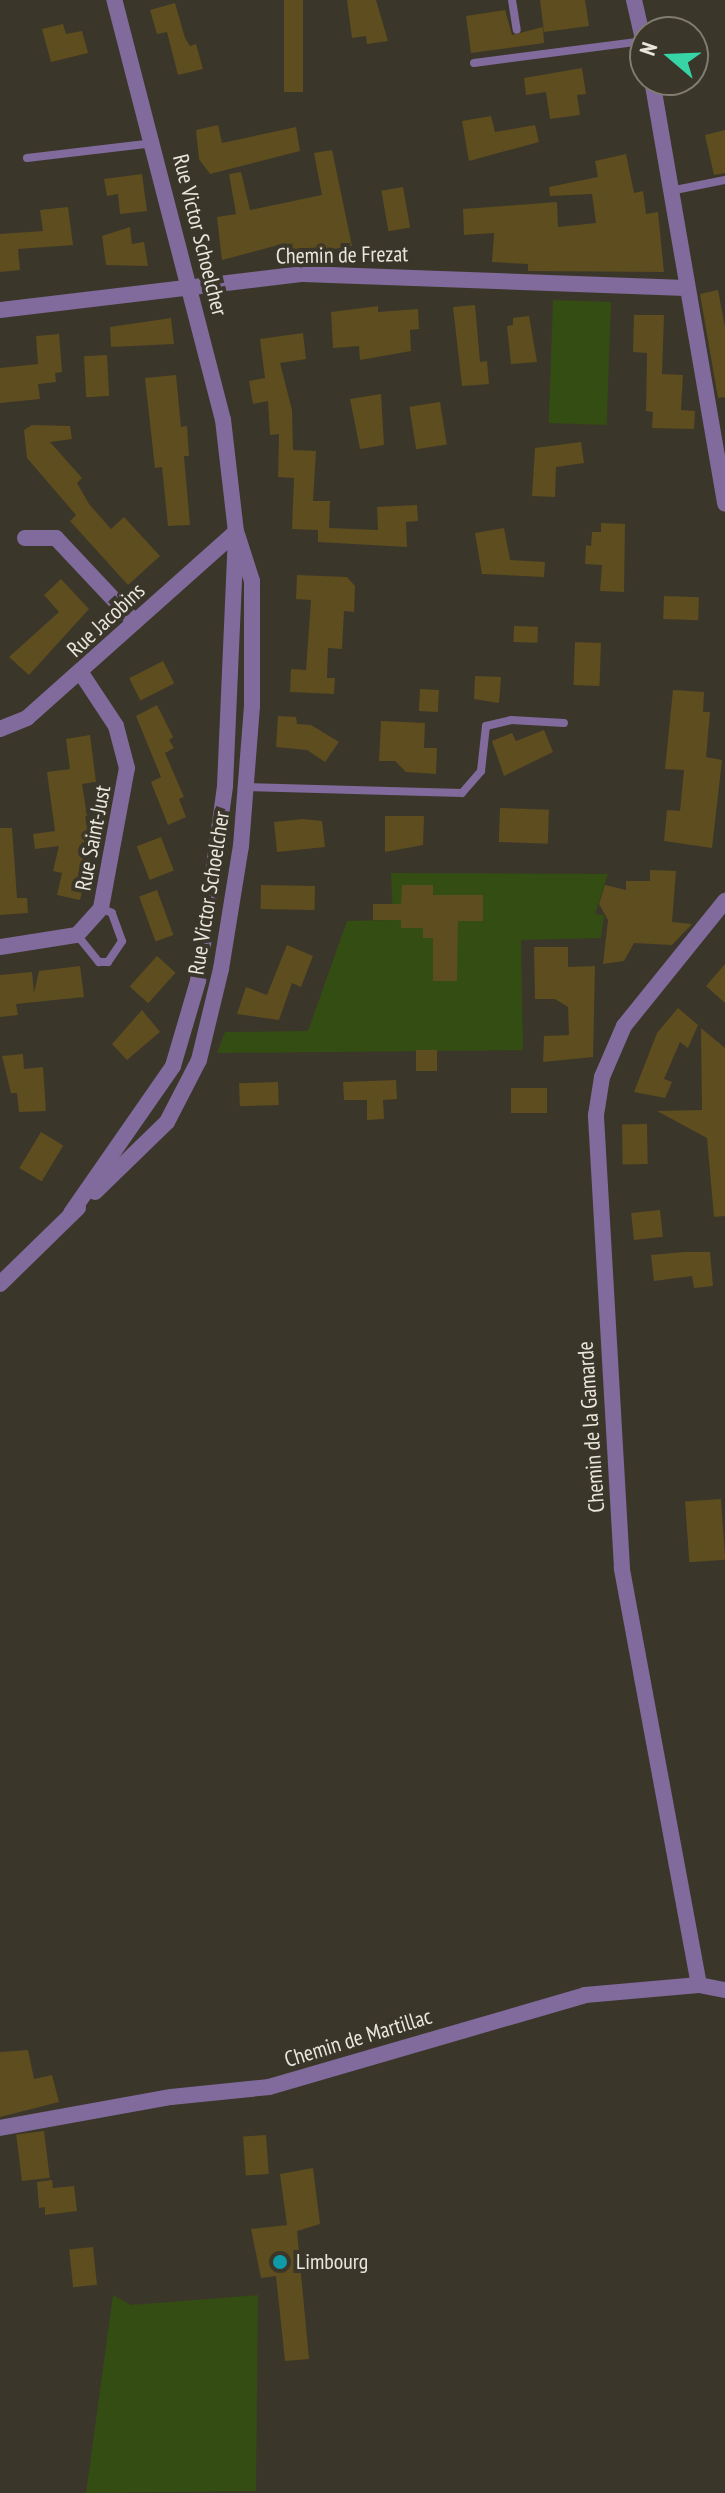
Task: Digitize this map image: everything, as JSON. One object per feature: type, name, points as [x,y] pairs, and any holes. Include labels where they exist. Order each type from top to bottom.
[{"type":"street","name":"Rue Victor Schoelcher","points":[[71,1213],[173,1066],[198,981],[225,786],[236,532],[223,420],[192,287],[114,0]]},
{"type":"street","points":[[655,96],[675,190],[686,288],[725,504]]},
{"type":"street","name":"Chemin de Frezat","points":[[0,310],[303,274],[686,288]]},
{"type":"street","name":"Rue Victor Schoelcher","points":[[0,1284],[71,1213],[150,1143],[167,1122],[199,1060],[232,907],[247,787],[252,593],[246,552],[236,532]]},
{"type":"street","name":"Rue Jacobins","points":[[0,729],[27,718],[81,673],[236,532]]},
{"type":"street","points":[[25,538],[56,538],[135,622]]},
{"type":"street","name":"Rue Saint-Just","points":[[77,935],[101,908],[127,768],[116,726],[81,673]]},
{"type":"street","name":"Chemin de la Gamarde","points":[[699,1985],[622,1568],[596,1115],[602,1077],[624,1026],[725,901]]},
{"type":"street","points":[[0,947],[77,935]]},
{"type":"street","name":"Chemin de Martillac","points":[[0,2128],[131,2103],[269,2087],[567,1999],[626,1989],[699,1985],[725,1990]]},
{"type":"lane","points":[[512,0],[517,30]]},
{"type":"lane","points":[[474,63],[629,47]]},
{"type":"lane","points":[[27,158],[154,143]]},
{"type":"lane","points":[[675,190],[725,180]]},
{"type":"lane","points":[[247,787],[462,793],[481,771],[486,726],[511,720],[564,723]]},
{"type":"lane","points":[[77,935],[99,962],[108,962],[122,941],[112,913],[101,908]]},
{"type":"green space","points":[[553,300],[611,302],[607,425],[549,423]]},
{"type":"green space","points":[[391,873],[608,874],[595,914],[604,915],[601,938],[521,940],[523,1050],[217,1053],[225,1032],[308,1031],[347,921],[393,920]]},
{"type":"green space","points":[[113,2295],[131,2305],[258,2295],[256,2491],[86,2493]]},
{"type":"building","points":[[284,0],[303,0],[303,92],[284,92]]},
{"type":"building","points":[[347,0],[376,0],[388,41],[367,44],[366,36],[352,38]]},
{"type":"building","points":[[540,0],[585,0],[589,26],[544,32]]},
{"type":"building","points":[[175,3],[185,38],[190,46],[196,44],[203,69],[178,75],[167,32],[157,34],[150,10]]},
{"type":"building","points":[[505,10],[512,35],[543,27],[544,43],[471,53],[466,16]]},
{"type":"building","points":[[63,24],[66,34],[82,31],[88,53],[51,62],[42,29]]},
{"type":"building","points":[[582,68],[586,94],[577,95],[580,115],[550,119],[546,92],[526,95],[524,78]]},
{"type":"building","points":[[491,116],[495,132],[535,125],[539,142],[469,161],[462,121]]},
{"type":"building","points":[[218,125],[222,143],[296,127],[300,151],[210,174],[199,159],[196,130]]},
{"type":"building","points":[[725,130],[725,173],[714,175],[705,135]]},
{"type":"building","points":[[332,150],[352,246],[289,256],[286,243],[222,260],[217,217],[236,214],[229,174],[241,172],[250,210],[322,195],[314,153]]},
{"type":"building","points":[[626,154],[634,193],[643,191],[646,214],[658,212],[664,272],[528,271],[528,264],[492,262],[494,233],[464,235],[463,209],[557,202],[558,227],[596,223],[592,194],[550,196],[549,187],[598,177],[595,161]]},
{"type":"building","points":[[142,174],[147,211],[120,214],[118,194],[107,196],[104,179]]},
{"type":"building","points":[[403,187],[410,227],[388,231],[381,191]]},
{"type":"building","points":[[68,207],[73,245],[18,249],[20,270],[0,272],[0,234],[43,231],[40,210]]},
{"type":"building","points":[[130,227],[132,244],[144,242],[148,266],[106,265],[102,236]]},
{"type":"building","points":[[718,290],[725,327],[725,397],[718,398],[700,294]]},
{"type":"building","points":[[475,305],[480,362],[487,361],[489,384],[462,386],[453,307]]},
{"type":"building","points":[[378,306],[378,312],[418,309],[419,329],[410,330],[411,351],[360,360],[359,346],[333,348],[331,312]]},
{"type":"building","points":[[634,315],[664,315],[662,374],[683,375],[681,410],[695,411],[694,429],[652,428],[653,412],[646,411],[647,353],[633,352]]},
{"type":"building","points":[[529,316],[537,362],[511,364],[507,326],[513,325],[513,318]]},
{"type":"building","points":[[171,318],[174,344],[111,347],[110,327]]},
{"type":"building","points":[[303,333],[306,359],[280,363],[292,410],[293,450],[316,451],[313,501],[330,501],[329,528],[378,530],[377,507],[417,505],[418,521],[406,522],[407,547],[318,542],[318,530],[292,529],[294,478],[278,477],[279,434],[270,435],[268,401],[253,404],[249,381],[265,378],[260,339]]},
{"type":"building","points":[[59,334],[62,372],[55,373],[56,382],[38,384],[40,399],[0,403],[0,368],[38,364],[36,336]]},
{"type":"building","points":[[107,355],[109,396],[86,397],[84,356]]},
{"type":"building","points":[[176,375],[181,427],[187,426],[189,456],[184,456],[190,525],[168,526],[162,467],[155,468],[145,378]]},
{"type":"building","points":[[381,394],[384,445],[360,449],[350,399]]},
{"type":"building","points":[[440,402],[447,444],[416,449],[409,407]]},
{"type":"building","points":[[32,425],[70,426],[72,439],[50,442],[82,478],[77,483],[89,504],[111,529],[124,517],[160,556],[128,585],[70,521],[76,515],[27,458],[24,430]]},
{"type":"building","points":[[581,442],[584,463],[556,467],[555,497],[532,496],[535,448]]},
{"type":"building","points":[[601,523],[625,524],[624,592],[600,591],[602,565],[585,564],[586,545],[591,546],[592,532],[601,532]]},
{"type":"building","points":[[504,528],[510,560],[545,562],[544,577],[482,574],[475,533]]},
{"type":"building","points":[[297,575],[347,577],[355,586],[354,612],[344,611],[342,649],[328,648],[327,678],[335,678],[334,694],[290,692],[291,669],[306,670],[311,600],[296,599]]},
{"type":"building","points":[[61,579],[89,609],[29,675],[9,657],[59,612],[44,595]]},
{"type":"building","points":[[664,596],[699,597],[698,620],[663,619]]},
{"type":"building","points":[[514,626],[538,627],[537,643],[513,642]]},
{"type":"building","points":[[575,642],[601,643],[599,686],[573,685]]},
{"type":"building","points":[[163,661],[174,683],[140,701],[129,678]]},
{"type":"building","points":[[475,676],[501,677],[499,703],[474,699]]},
{"type":"building","points":[[420,689],[439,690],[438,712],[419,711]]},
{"type":"building","points":[[673,690],[704,692],[703,712],[710,712],[706,757],[722,760],[712,848],[664,841],[667,810],[680,811],[684,770],[665,769]]},
{"type":"building","points":[[157,705],[173,737],[169,740],[174,748],[165,753],[184,797],[179,799],[186,817],[168,825],[151,782],[161,777],[136,716]]},
{"type":"building","points":[[278,716],[296,717],[297,724],[311,725],[339,742],[325,762],[307,750],[276,747]]},
{"type":"building","points":[[381,721],[425,723],[424,748],[437,748],[436,774],[406,772],[395,761],[379,761]]},
{"type":"building","points":[[544,730],[553,752],[504,776],[492,741],[512,733],[516,741]]},
{"type":"building","points":[[90,735],[96,782],[82,784],[92,847],[80,900],[57,895],[62,873],[53,871],[59,846],[35,849],[33,834],[55,831],[47,772],[70,769],[66,739]]},
{"type":"building","points":[[500,808],[549,810],[548,844],[499,842]]},
{"type":"building","points":[[385,816],[424,816],[423,845],[385,852]]},
{"type":"building","points":[[322,821],[325,847],[277,852],[274,822]]},
{"type":"building","points":[[0,828],[12,828],[17,898],[27,898],[28,913],[0,915]]},
{"type":"building","points":[[161,837],[174,871],[150,880],[137,846]]},
{"type":"building","points":[[650,870],[676,871],[672,922],[692,924],[672,945],[634,943],[624,961],[603,964],[608,920],[599,904],[605,885],[626,890],[626,881],[650,881]]},
{"type":"building","points":[[261,885],[315,886],[315,910],[261,909]]},
{"type":"building","points":[[402,885],[433,885],[433,895],[483,895],[483,921],[458,921],[457,981],[433,981],[433,938],[423,938],[423,928],[401,928],[401,920],[373,920],[373,904],[401,904]]},
{"type":"building","points":[[157,890],[173,935],[156,942],[139,896]]},
{"type":"building","points":[[287,945],[313,956],[301,987],[292,983],[279,1020],[237,1014],[246,987],[267,995]]},
{"type":"building","points":[[534,947],[568,947],[568,967],[595,966],[593,1057],[543,1062],[544,1036],[569,1035],[568,1007],[555,999],[535,999]]},
{"type":"building","points":[[157,956],[176,973],[148,1003],[130,986]]},
{"type":"building","points":[[725,964],[725,1003],[706,986]]},
{"type":"building","points":[[80,966],[84,997],[16,1004],[18,1015],[0,1017],[0,975],[32,972],[34,993],[39,971]]},
{"type":"building","points":[[678,1008],[698,1025],[688,1048],[680,1042],[664,1079],[672,1082],[665,1098],[634,1092],[657,1033]]},
{"type":"building","points":[[142,1010],[160,1032],[127,1060],[112,1044]]},
{"type":"building","points":[[701,1028],[725,1048],[725,1216],[714,1217],[707,1138],[657,1111],[702,1110]]},
{"type":"building","points":[[416,1050],[437,1050],[437,1071],[416,1071]]},
{"type":"building","points":[[23,1054],[24,1069],[43,1067],[46,1111],[19,1112],[17,1093],[11,1093],[2,1056]]},
{"type":"building","points":[[396,1080],[397,1099],[383,1100],[384,1119],[367,1120],[367,1100],[344,1100],[343,1082]]},
{"type":"building","points":[[278,1082],[279,1105],[240,1106],[239,1083]]},
{"type":"building","points":[[511,1088],[547,1088],[547,1113],[511,1113]]},
{"type":"building","points":[[622,1124],[647,1124],[648,1164],[623,1164]]},
{"type":"building","points":[[41,1132],[63,1145],[42,1181],[19,1168]]},
{"type":"building","points":[[660,1210],[663,1237],[634,1240],[631,1213]]},
{"type":"building","points":[[710,1252],[713,1286],[694,1288],[692,1276],[654,1281],[651,1255]]},
{"type":"building","points":[[721,1499],[725,1560],[689,1562],[685,1502]]},
{"type":"building","points":[[28,2050],[34,2079],[52,2075],[59,2102],[0,2117],[0,2052]]},
{"type":"building","points":[[44,2131],[50,2178],[22,2181],[16,2134]]},
{"type":"building","points":[[266,2135],[269,2174],[246,2176],[243,2137]]},
{"type":"building","name":"Limbourg","points":[[313,2168],[320,2224],[297,2231],[309,2359],[285,2361],[276,2276],[261,2278],[251,2229],[287,2225],[280,2174]]},
{"type":"building","points":[[52,2180],[53,2188],[74,2186],[77,2211],[45,2215],[45,2207],[39,2208],[37,2182]]},
{"type":"building","points":[[93,2247],[97,2285],[73,2287],[69,2250]]},
{"type":"place","name":"Limbourg","points":[[280,2262]]}]
